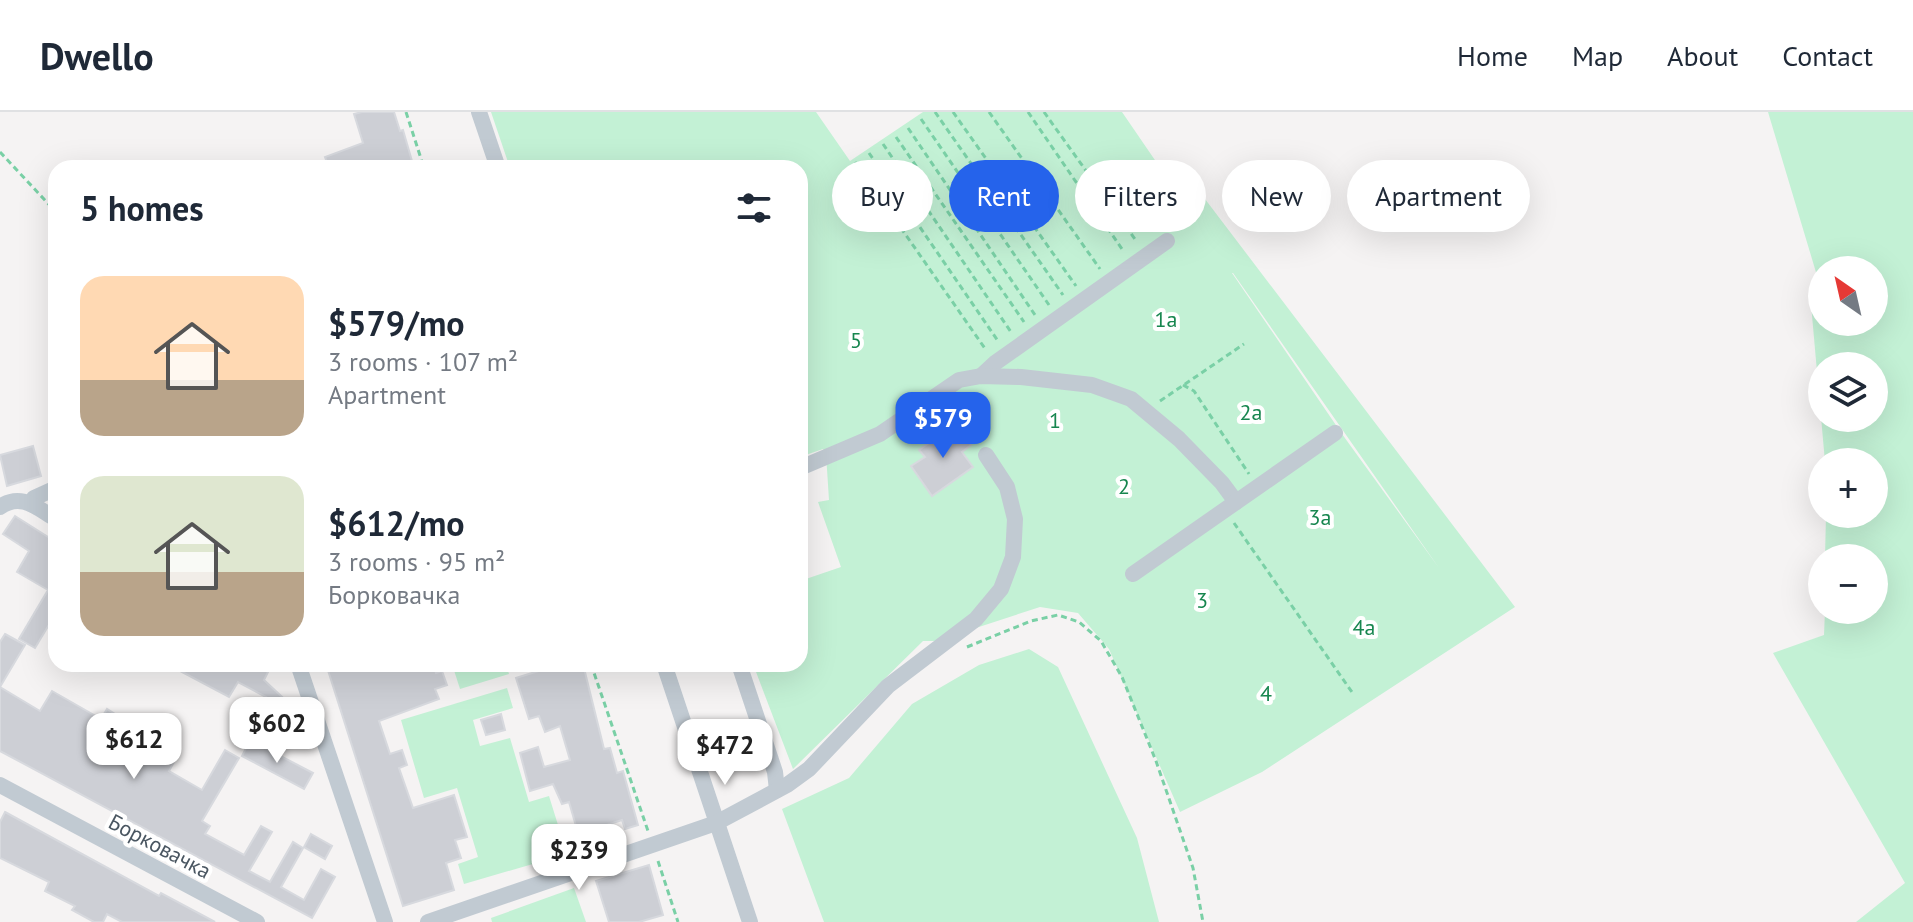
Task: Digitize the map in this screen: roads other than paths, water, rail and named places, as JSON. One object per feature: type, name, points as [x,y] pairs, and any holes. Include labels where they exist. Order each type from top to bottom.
[{"type":"street","points":[[479,112],[495,160]]},
{"type":"street","points":[[981,376],[1167,241]]},
{"type":"street","points":[[808,465],[880,434],[959,380],[981,376],[1021,377],[1106,388],[1131,399],[1147,410],[1222,483],[1230,506]]},
{"type":"street","points":[[1133,574],[1335,433]]},
{"type":"street","points":[[428,922],[716,823],[809,769],[888,686],[976,619],[1001,589],[1013,557],[1015,519],[1007,487],[986,455]]},
{"type":"street","points":[[34,505],[34,498],[48,490]]},
{"type":"street","points":[[0,507],[19,500],[48,514]]},
{"type":"street","points":[[301,672],[385,922]]},
{"type":"street","points":[[667,672],[750,922]]},
{"type":"street","points":[[742,672],[775,772],[777,790]]},
{"type":"street","name":"Борковачка","points":[[0,785],[257,922]]},
{"type":"park label","name":"1a","points":[[1166,319]]},
{"type":"park label","name":"5","points":[[856,340]]},
{"type":"park label","name":"2a","points":[[1251,412]]},
{"type":"park label","name":"1","points":[[1055,420]]},
{"type":"park label","name":"2","points":[[1124,486]]},
{"type":"park label","name":"3a","points":[[1320,517]]},
{"type":"park label","name":"3","points":[[1202,600]]},
{"type":"park label","name":"4a","points":[[1364,627]]},
{"type":"park label","name":"4","points":[[1266,693]]}]
